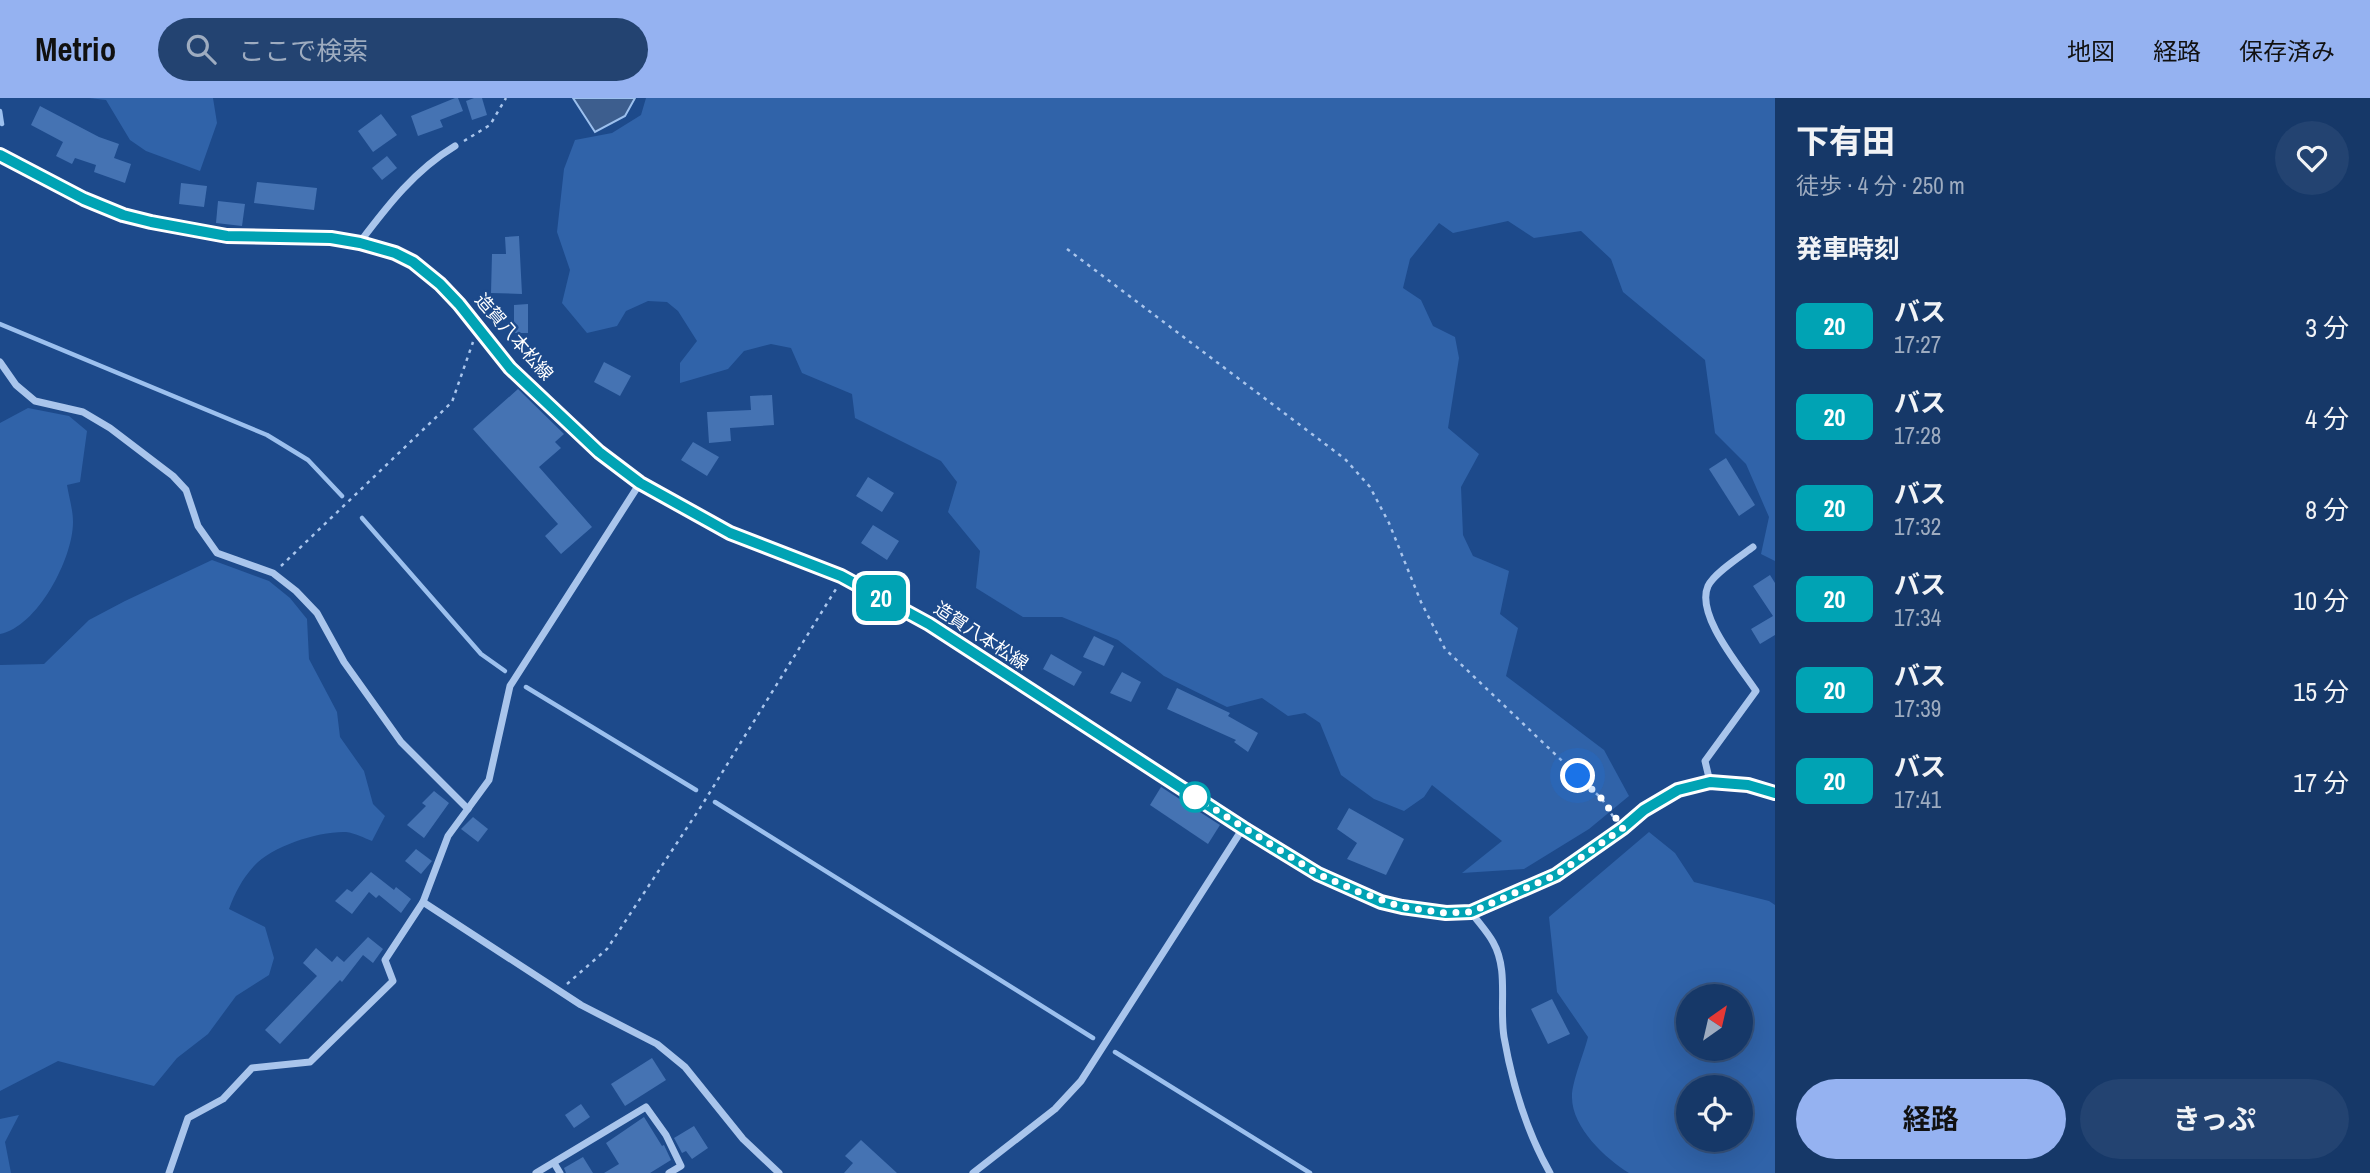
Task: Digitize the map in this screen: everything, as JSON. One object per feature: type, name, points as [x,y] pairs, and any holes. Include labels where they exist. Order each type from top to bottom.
[{"type":"main road","name":"造賀八本松線","points":[[1,157],[84,199],[123,215],[227,236],[331,238],[395,253],[413,262],[440,284],[510,368],[553,410],[599,452],[640,483],[730,533],[841,576],[929,624],[1243,828],[1318,874],[1381,902],[1446,913],[1471,912],[1556,875],[1644,810],[1678,790],[1710,782],[1748,785],[1775,793]]},
{"type":"street","points":[[360,243],[403,186],[433,159],[455,146]]},
{"type":"street","points":[[0,362],[16,384],[35,401],[83,412],[110,428],[173,476],[186,490],[198,526],[216,553],[274,573],[317,613],[344,662],[401,742],[468,809]]},
{"type":"street","points":[[169,1173],[188,1118],[223,1099],[253,1068],[310,1062],[393,981],[385,960],[423,902],[448,836],[489,780],[510,686],[640,483]]},
{"type":"street","points":[[1710,782],[1705,761],[1756,691],[1711,624],[1706,602],[1708,586],[1722,571],[1753,547]]},
{"type":"street","points":[[973,1173],[1055,1109],[1081,1081],[1243,828]]},
{"type":"street","points":[[423,902],[581,1005],[657,1044],[693,1076],[743,1139],[779,1173]]},
{"type":"street","points":[[1471,912],[1494,943],[1502,969],[1501,1009],[1505,1038],[1536,1147],[1550,1173]]},
{"type":"street","points":[[536,1173],[646,1107],[666,1135],[681,1166],[669,1173]]},
{"type":"street","points":[[554,1163],[560,1173]]},
{"type":"path","points":[[455,146],[490,125],[506,98]]},
{"type":"path","points":[[1067,249],[1345,459],[1370,486],[1421,602],[1445,649],[1602,799],[1623,828]]},
{"type":"path","points":[[274,573],[452,402],[471,343],[484,335]]},
{"type":"path","points":[[560,991],[607,949],[702,805],[837,589],[841,576]]},
{"type":"shaded area","points":[[89,98],[213,98],[217,123],[200,171],[146,151],[130,140],[106,100]]},
{"type":"shaded area","points":[[573,98],[635,98],[625,116],[595,132]]},
{"type":"shaded area","points":[[646,98],[1775,98],[1775,561],[1761,554],[1769,517],[1746,464],[1715,433],[1705,360],[1623,292],[1611,259],[1581,231],[1534,238],[1508,221],[1453,233],[1439,223],[1410,259],[1403,288],[1421,300],[1433,326],[1455,337],[1459,358],[1448,428],[1479,454],[1461,487],[1463,535],[1473,556],[1509,571],[1500,614],[1518,628],[1506,676],[1604,750],[1629,796],[1589,829],[1524,869],[1462,873],[1502,841],[1432,785],[1424,797],[1404,811],[1374,799],[1341,775],[1320,723],[1305,713],[1288,716],[1262,698],[1227,707],[1164,676],[1118,640],[1062,617],[1023,617],[976,588],[980,551],[948,512],[957,482],[941,461],[855,418],[852,394],[802,373],[791,348],[771,344],[744,351],[728,369],[680,383],[680,363],[697,341],[678,311],[667,302],[648,301],[626,311],[617,326],[587,333],[562,303],[570,270],[557,232],[564,169],[575,140],[612,133],[641,115]]},
{"type":"shaded area","points":[[28,408],[69,416],[87,431],[80,482],[67,485],[73,522],[67,554],[60,572],[27,619],[14,629],[0,634],[0,423]]},
{"type":"shaded area","points":[[212,560],[269,581],[290,598],[307,619],[309,659],[337,712],[340,737],[364,771],[373,804],[385,816],[372,841],[346,832],[310,837],[272,852],[250,871],[239,886],[229,909],[265,927],[274,958],[269,975],[236,996],[208,1034],[177,1058],[154,1086],[58,1061],[0,1091],[0,665],[44,664],[89,620]]},
{"type":"shaded area","points":[[1649,832],[1675,853],[1694,882],[1769,901],[1775,905],[1775,1173],[1629,1173],[1610,1159],[1584,1130],[1573,1108],[1576,1075],[1588,1037],[1557,992],[1549,917]]},
{"type":"shaded area","points":[[19,1115],[5,1142],[11,1173],[0,1173],[0,1119]]},
{"type":"building","points":[[458,98],[463,111],[440,120],[443,127],[418,136],[411,116]]},
{"type":"building","points":[[482,98],[487,115],[472,120],[466,101]]},
{"type":"building","points":[[40,106],[99,137],[119,144],[114,158],[131,164],[125,183],[94,172],[96,165],[75,158],[72,164],[56,156],[63,142],[31,125]]},
{"type":"building","points":[[381,114],[397,135],[373,152],[358,131]]},
{"type":"building","points":[[387,156],[397,168],[382,180],[372,168]]},
{"type":"building","points":[[257,182],[317,188],[314,210],[254,203]]},
{"type":"building","points":[[181,183],[207,186],[204,207],[179,204]]},
{"type":"building","points":[[218,201],[245,204],[242,226],[216,223]]},
{"type":"building","points":[[519,236],[522,294],[491,293],[492,254],[506,254],[505,237]]},
{"type":"building","points":[[528,304],[528,333],[514,333],[514,305]]},
{"type":"building","points":[[604,362],[631,376],[620,396],[594,382]]},
{"type":"building","points":[[518,389],[564,434],[555,442],[561,448],[539,467],[592,527],[561,554],[545,536],[558,524],[473,429]]},
{"type":"building","points":[[772,395],[774,425],[730,428],[731,441],[709,443],[707,412],[751,410],[750,396]]},
{"type":"building","points":[[693,442],[719,457],[707,476],[681,460]]},
{"type":"building","points":[[1726,458],[1755,505],[1739,516],[1709,469]]},
{"type":"building","points":[[868,477],[894,493],[882,512],[856,496]]},
{"type":"building","points":[[873,525],[899,541],[887,560],[861,543]]},
{"type":"building","points":[[1770,575],[1775,583],[1775,635],[1760,644],[1751,629],[1773,616],[1753,586]]},
{"type":"building","points":[[1094,636],[1114,646],[1104,666],[1083,657]]},
{"type":"building","points":[[1051,654],[1082,672],[1074,686],[1043,669]]},
{"type":"building","points":[[1122,672],[1141,682],[1131,702],[1110,693]]},
{"type":"building","points":[[1177,688],[1230,713],[1228,716],[1258,733],[1248,752],[1234,742],[1236,740],[1167,709]]},
{"type":"building","points":[[1161,787],[1220,825],[1208,844],[1150,805]]},
{"type":"building","points":[[434,791],[449,803],[424,838],[407,825],[426,806],[422,803]]},
{"type":"building","points":[[1349,808],[1404,839],[1386,875],[1347,859],[1357,843],[1337,829]]},
{"type":"building","points":[[473,817],[488,829],[478,842],[461,829]]},
{"type":"building","points":[[416,849],[432,861],[421,874],[405,861]]},
{"type":"building","points":[[371,872],[411,899],[401,913],[379,895],[376,898],[369,892],[352,914],[335,901],[347,889],[352,892]]},
{"type":"building","points":[[368,937],[383,949],[373,963],[363,955],[342,982],[340,980],[280,1044],[265,1030],[317,976],[303,963],[316,948],[332,962],[337,956],[344,962]]},
{"type":"building","points":[[1552,999],[1570,1034],[1548,1044],[1531,1009]]},
{"type":"building","points":[[652,1058],[666,1080],[625,1106],[611,1084]]},
{"type":"building","points":[[581,1104],[590,1117],[574,1128],[565,1115]]},
{"type":"building","points":[[644,1117],[671,1160],[650,1173],[604,1173],[619,1164],[606,1143]]},
{"type":"building","points":[[694,1126],[708,1148],[692,1159],[686,1151],[682,1153],[674,1138]]},
{"type":"building","points":[[861,1140],[897,1173],[844,1173],[853,1163],[845,1156]]},
{"type":"building","points":[[583,1157],[593,1173],[566,1173],[564,1168]]},
{"type":"waterway","points":[[0,111],[2,124]]},
{"type":"waterway","points":[[0,324],[267,435],[308,460],[342,496]]},
{"type":"waterway","points":[[362,518],[481,654],[505,671]]},
{"type":"waterway","points":[[526,687],[696,790]]},
{"type":"waterway","points":[[715,802],[1093,1038]]},
{"type":"waterway","points":[[1115,1052],[1310,1173]]},
{"type":"bus line","name":"20","points":[[0,155],[84,199],[123,215],[181,229],[227,236],[331,238],[395,253],[413,262],[459,304],[510,368],[599,452],[640,483],[730,533],[841,576],[929,624],[1243,828],[1318,874],[1381,902],[1446,913],[1471,912],[1556,875],[1644,810],[1678,790],[1710,782],[1748,785],[1775,793]]},
{"type":"route","points":[[1195,797],[1318,874],[1381,902],[1446,913],[1471,912],[1556,875],[1623,828],[1602,799],[1578,776]]}]
